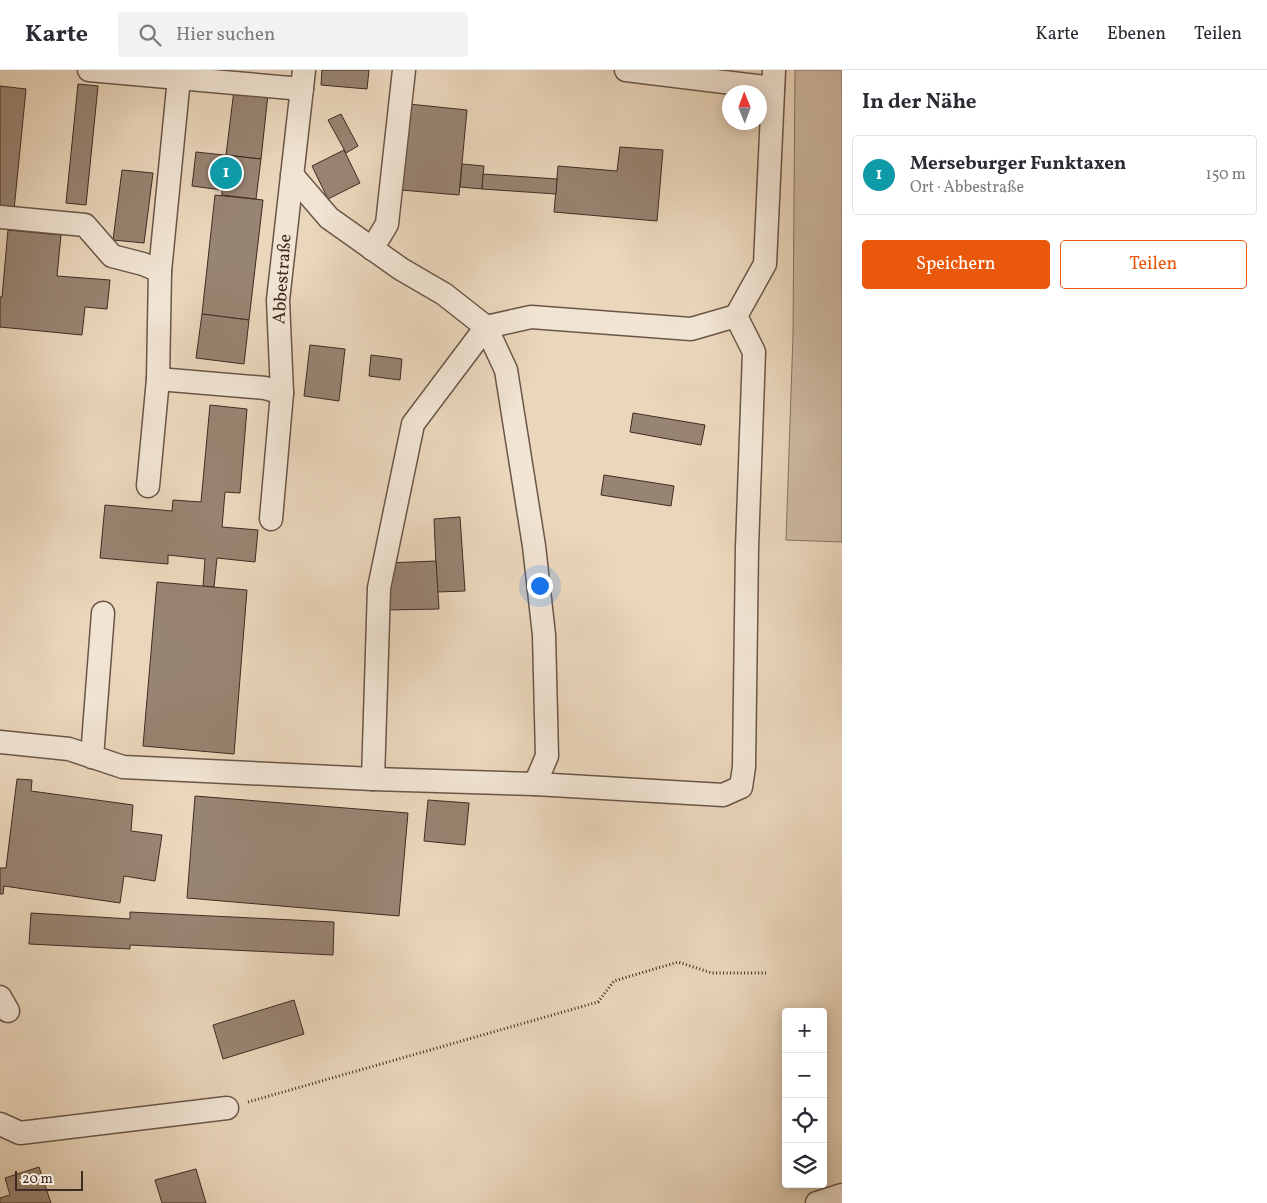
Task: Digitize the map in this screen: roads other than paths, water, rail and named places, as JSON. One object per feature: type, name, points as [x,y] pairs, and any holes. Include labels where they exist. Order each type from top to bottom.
[{"type":"street","points":[[88,70],[179,78],[303,79]]},
{"type":"street","points":[[372,248],[387,224],[404,70]]},
{"type":"street","points":[[373,779],[379,588],[413,424],[486,327],[531,317],[691,329],[736,316],[765,264],[774,79],[626,70]]},
{"type":"street","points":[[148,486],[158,379],[160,272],[179,78]]},
{"type":"street","name":"Abbestraße","points":[[271,519],[282,392],[278,300],[303,79]]},
{"type":"street","points":[[292,175],[329,218],[401,269],[444,294],[486,327],[506,370],[534,546],[544,635],[546,756],[534,784]]},
{"type":"street","points":[[0,218],[85,225],[112,256],[143,264],[160,272]]},
{"type":"street","points":[[0,742],[68,748],[123,767],[373,779],[534,784],[722,795],[741,787],[744,766],[747,548],[754,352],[736,316]]},
{"type":"street","points":[[158,379],[265,388],[282,392]]},
{"type":"street","points":[[92,757],[104,613]]},
{"type":"street","points":[[0,1124],[20,1133],[227,1108]]},
{"type":"street","points":[[817,1203],[842,1195]]},
{"type":"place","name":"Merseburger Funktaxen","points":[[226,173]]}]
